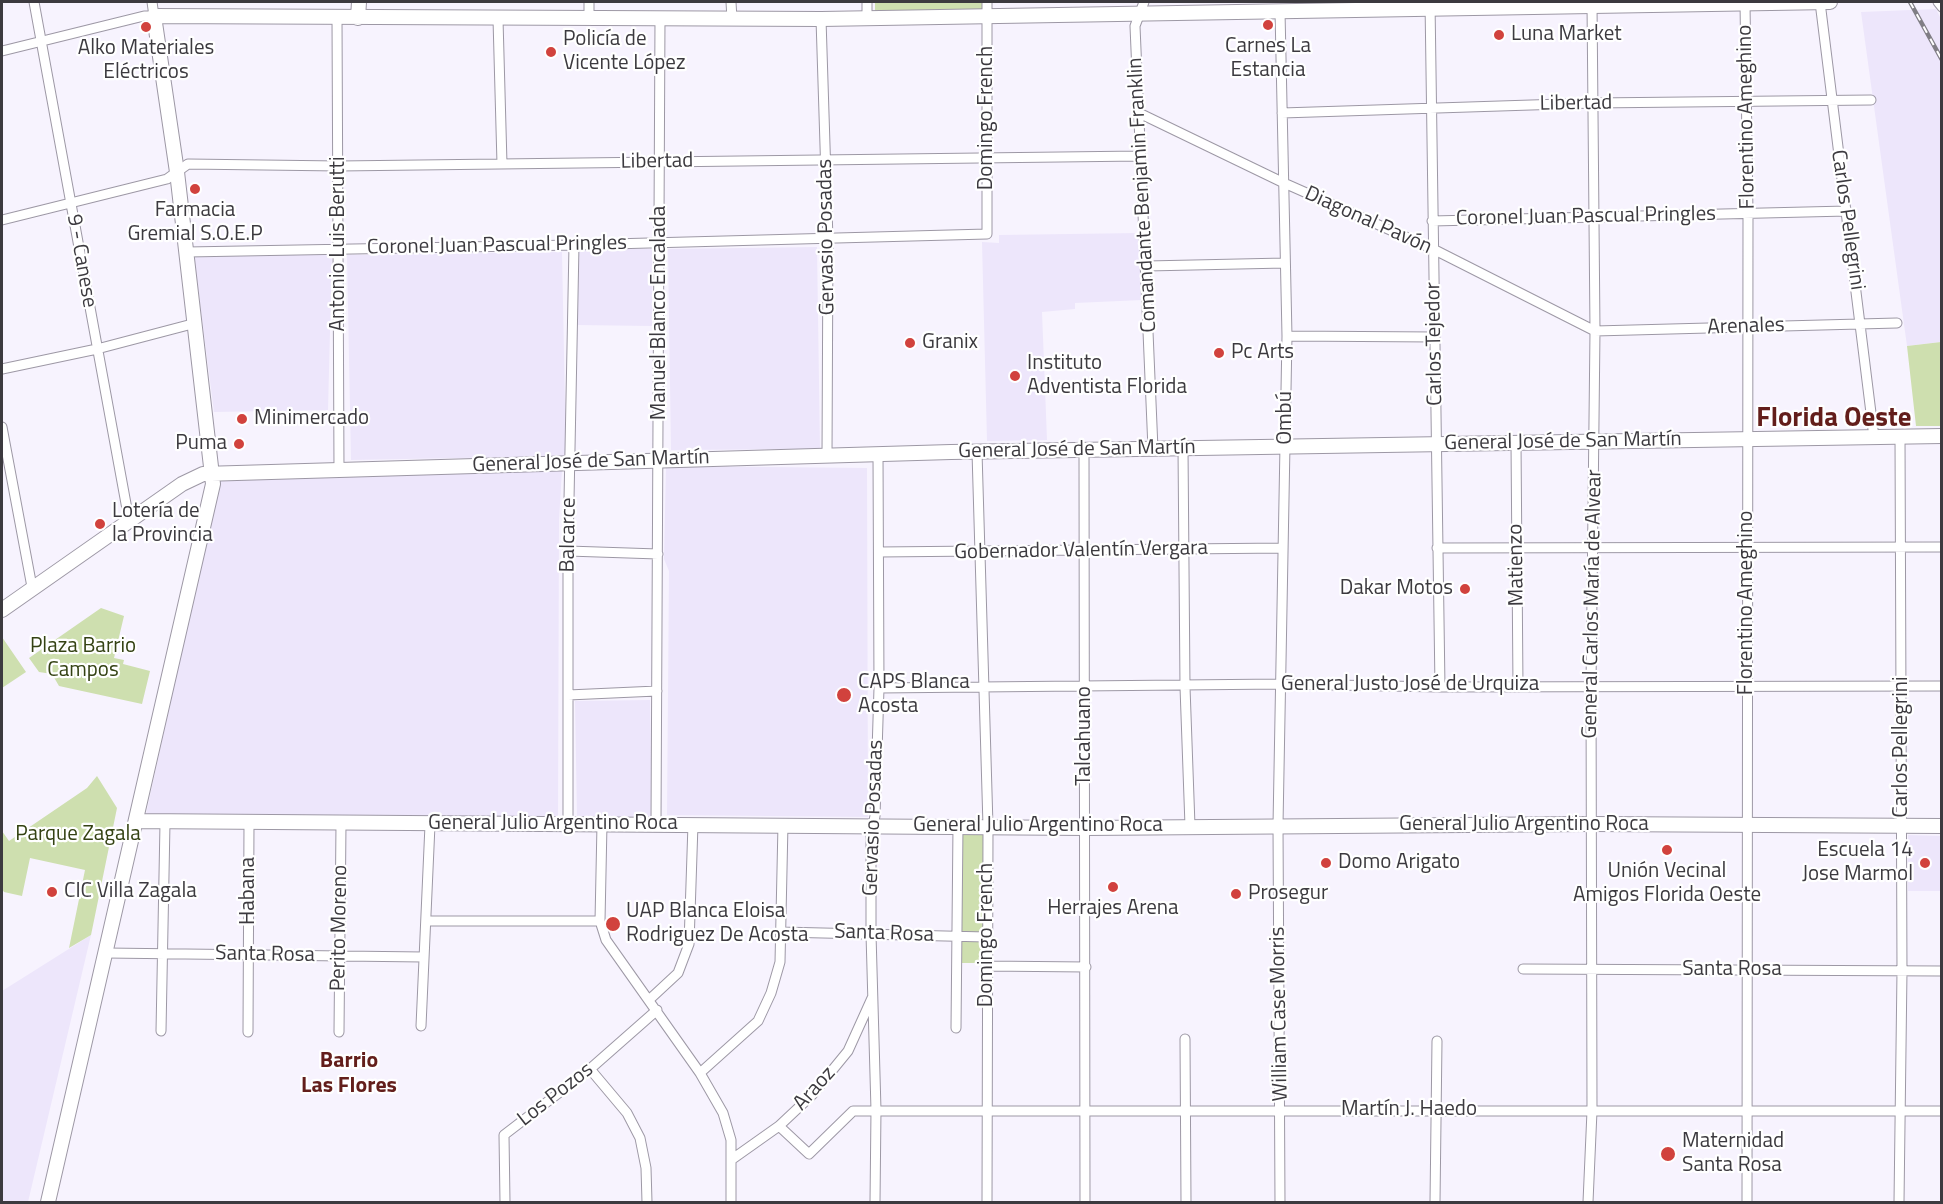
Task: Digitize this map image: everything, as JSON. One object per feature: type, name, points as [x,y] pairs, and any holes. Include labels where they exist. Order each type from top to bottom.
[{"type":"street","name":"9 - Canese","points":[[34,2],[129,520]]},
{"type":"street","points":[[48,1203],[211,495],[213,473],[177,172],[152,2]]},
{"type":"street","points":[[358,18],[359,2]]},
{"type":"street","points":[[589,2],[589,18]]},
{"type":"street","points":[[731,2],[732,19]]},
{"type":"street","points":[[867,2],[867,18]]},
{"type":"street","name":"Carlos Pellegrini","points":[[1820,2],[1830,101],[1847,211],[1874,437]]},
{"type":"street","points":[[2,51],[41,39],[144,16],[821,19],[867,18],[987,8],[1286,8],[1430,4],[1830,2]]},
{"type":"street","points":[[1938,2],[1941,7]]},
{"type":"street","name":"Florentino Ameghino","points":[[1745,3],[1748,214],[1745,1111],[1747,1203]]},
{"type":"street","name":"Carlos Tejedor","points":[[1430,4],[1440,687]]},
{"type":"street","name":"General Carlos María de Alvear","points":[[1588,1203],[1592,1111],[1591,686],[1595,331],[1592,4]]},
{"type":"street","name":"Domingo French","points":[[987,8],[987,234]]},
{"type":"street","name":"Comandante Benjamin Franklin","points":[[1142,8],[1135,26],[1153,449]]},
{"type":"street","name":"Ombú","points":[[1278,825],[1286,446],[1287,336],[1282,113],[1286,8]]},
{"type":"street","name":"Antonio Luis Berutti","points":[[337,18],[339,469]]},
{"type":"street","points":[[498,19],[502,164]]},
{"type":"street","name":"Manuel Blanco Encalada","points":[[656,823],[660,459],[660,19]]},
{"type":"street","name":"Gervasio Posadas","points":[[821,19],[828,240],[827,455]]},
{"type":"street","name":"Libertad","points":[[1282,113],[1593,103],[1745,104],[1871,100]]},
{"type":"street","name":"Diagonal Pavón","points":[[1139,113],[1284,183],[1433,249],[1595,331]]},
{"type":"street","name":"Libertad","points":[[2,220],[167,179],[188,164],[339,166],[1140,156]]},
{"type":"street","name":"Coronel Juan Pascual Pringles","points":[[1432,221],[1847,211]]},
{"type":"street","name":"Coronel Juan Pascual Pringles","points":[[187,252],[574,246],[987,234]]},
{"type":"street","name":"Balcarce","points":[[568,825],[568,551],[574,246]]},
{"type":"street","points":[[1147,266],[1285,263]]},
{"type":"street","points":[[2,369],[97,349],[195,323]]},
{"type":"street","name":"Arenales","points":[[1595,331],[1896,323]]},
{"type":"street","points":[[1287,336],[1435,337]]},
{"type":"street","points":[[2,427],[32,587]]},
{"type":"street","name":"Carlos Pellegrini","points":[[1899,1203],[1902,971],[1900,436]]},
{"type":"street","name":"General José de San Martín","points":[[2,610],[193,476],[213,473],[827,455],[1941,436]]},
{"type":"street","name":"Matienzo","points":[[1516,442],[1518,687]]},
{"type":"street","points":[[1183,448],[1185,687],[1190,826]]},
{"type":"street","name":"Talcahuano","points":[[1084,450],[1087,1110],[1085,1203]]},
{"type":"street","name":"Domingo French","points":[[977,452],[988,826],[987,1203]]},
{"type":"street","name":"Gervasio Posadas","points":[[875,1203],[876,1110],[871,934],[879,688],[878,454]]},
{"type":"street","points":[[1437,548],[1941,547]]},
{"type":"street","name":"Gobernador Valentín Vergara","points":[[879,552],[1283,548]]},
{"type":"street","points":[[568,551],[658,554]]},
{"type":"street","name":"General Justo José de Urquiza","points":[[879,688],[1085,688],[1281,684],[1440,687],[1941,686]]},
{"type":"street","points":[[568,695],[657,691]]},
{"type":"street","name":"General Julio Argentino Roca","points":[[136,821],[430,825],[656,823],[1086,828],[1591,824],[1941,826]]},
{"type":"street","points":[[162,1030],[165,954],[165,823]]},
{"type":"street","name":"Habana","points":[[248,1032],[249,823]]},
{"type":"street","name":"Perito Moreno","points":[[339,1032],[341,824]]},
{"type":"street","points":[[602,824],[600,921],[606,940],[650,999],[700,1073],[723,1113],[731,1140],[731,1203]]},
{"type":"street","points":[[650,999],[678,973],[689,944],[693,824]]},
{"type":"street","points":[[700,1073],[740,1040],[758,1021],[771,993],[780,962],[783,824]]},
{"type":"street","points":[[421,1026],[430,825]]},
{"type":"street","name":"William Case Morris","points":[[1278,825],[1281,1203]]},
{"type":"street","points":[[956,1028],[958,826]]},
{"type":"street","points":[[427,921],[600,921]]},
{"type":"street","name":"Santa Rosa","points":[[782,932],[986,937]]},
{"type":"street","name":"Santa Rosa","points":[[106,953],[423,957]]},
{"type":"street","points":[[986,966],[1086,967]]},
{"type":"street","name":"Santa Rosa","points":[[1523,969],[1941,971]]},
{"type":"street","name":"Araoz","points":[[731,1160],[779,1126],[812,1095],[848,1051],[873,996]]},
{"type":"street","name":"Los Pozos","points":[[506,1203],[504,1135],[590,1069],[657,1010]]},
{"type":"street","points":[[1185,1039],[1186,1203]]},
{"type":"street","points":[[1435,1203],[1434,1110],[1437,1041]]},
{"type":"street","points":[[590,1069],[627,1113],[640,1138],[646,1168],[646,1203]]},
{"type":"street","points":[[779,1126],[809,1154],[853,1111],[876,1110]]},
{"type":"street","name":"Martín J. Haedo","points":[[876,1110],[1941,1111]]},
{"type":"shaded area","points":[[1936,9],[1941,19],[1941,342],[1907,346],[1861,12]]},
{"type":"shaded area","name":"Instituto Adventista Florida","points":[[1140,233],[1142,300],[1075,303],[1075,309],[1042,312],[1047,440],[987,441],[982,242],[999,243],[999,235]]},
{"type":"shaded area","points":[[817,247],[820,449],[671,450],[668,249]]},
{"type":"shaded area","points":[[578,248],[652,249],[652,326],[577,325]]},
{"type":"shaded area","points":[[562,252],[566,456],[351,460],[347,255]]},
{"type":"shaded area","points":[[332,253],[328,410],[214,412],[194,257]]},
{"type":"shaded area","points":[[666,466],[867,468],[868,817],[667,815],[669,571],[664,559]]},
{"type":"shaded area","points":[[562,470],[559,520],[558,818],[146,814],[219,481]]},
{"type":"shaded area","points":[[650,700],[652,817],[577,818],[575,701]]},
{"type":"shaded area","name":"Escuela 14 Jose Marmol","points":[[1908,835],[1941,836],[1941,891],[1908,891]]},
{"type":"shaded area","points":[[91,935],[28,1202],[2,1202],[2,991]]},
{"type":"green space","points":[[875,2],[982,2],[982,11],[875,12]]},
{"type":"green space","points":[[1941,342],[1941,426],[1916,426],[1907,346]]},
{"type":"green space","name":"Plaza Barrio Campos","points":[[101,608],[124,616],[114,658],[124,660],[123,664],[150,671],[142,704],[59,686],[52,674],[39,672],[29,658]]},
{"type":"green space","points":[[2,637],[26,672],[2,688]]},
{"type":"green space","name":"Parque Zagala","points":[[97,776],[117,808],[91,935],[69,948],[85,870],[30,858],[22,896],[4,892],[2,889],[2,831],[9,841],[87,788]]},
{"type":"green space","points":[[960,834],[984,834],[984,932],[962,934],[960,931]]},
{"type":"green space","points":[[961,939],[982,939],[984,963],[960,963]]},
{"type":"railway","points":[[1910,2],[1942,60]]},
{"type":"place","name":"Carnes La Estancia","points":[[1268,25]]},
{"type":"place","name":"Alko Materiales Eléctricos","points":[[146,27]]},
{"type":"place","name":"Luna Market","points":[[1499,35]]},
{"type":"place","name":"Policía de Vicente López","points":[[551,52]]},
{"type":"place","name":"Farmacia Gremial S.O.E.P","points":[[195,189]]},
{"type":"place","name":"Granix","points":[[910,343]]},
{"type":"place","name":"Pc Arts","points":[[1219,353]]},
{"type":"place","name":"Instituto Adventista Florida","points":[[1015,376]]},
{"type":"place","name":"Minimercado","points":[[242,419]]},
{"type":"place","name":"Puma","points":[[239,444]]},
{"type":"place","name":"Lotería de la Provincia","points":[[100,524]]},
{"type":"place","name":"Dakar Motos","points":[[1465,589]]},
{"type":"place","name":"CAPS Blanca Acosta","points":[[844,695]]},
{"type":"place","name":"Unión Vecinal Amigos Florida Oeste","points":[[1667,850]]},
{"type":"place","name":"Domo Arigato","points":[[1326,863]]},
{"type":"place","name":"Escuela 14 Jose Marmol","points":[[1925,863]]},
{"type":"place","name":"Herrajes Arena","points":[[1113,887]]},
{"type":"place","name":"CIC Villa Zagala","points":[[52,892]]},
{"type":"place","name":"Prosegur","points":[[1236,894]]},
{"type":"place","name":"UAP Blanca Eloisa Rodriguez De Acosta","points":[[613,924]]},
{"type":"place","name":"Maternidad Santa Rosa","points":[[1668,1154]]},
{"type":"district","name":"Florida Oeste","points":[[1834,419]]},
{"type":"district","name":"Barrio Las Flores","points":[[349,1074]]}]
